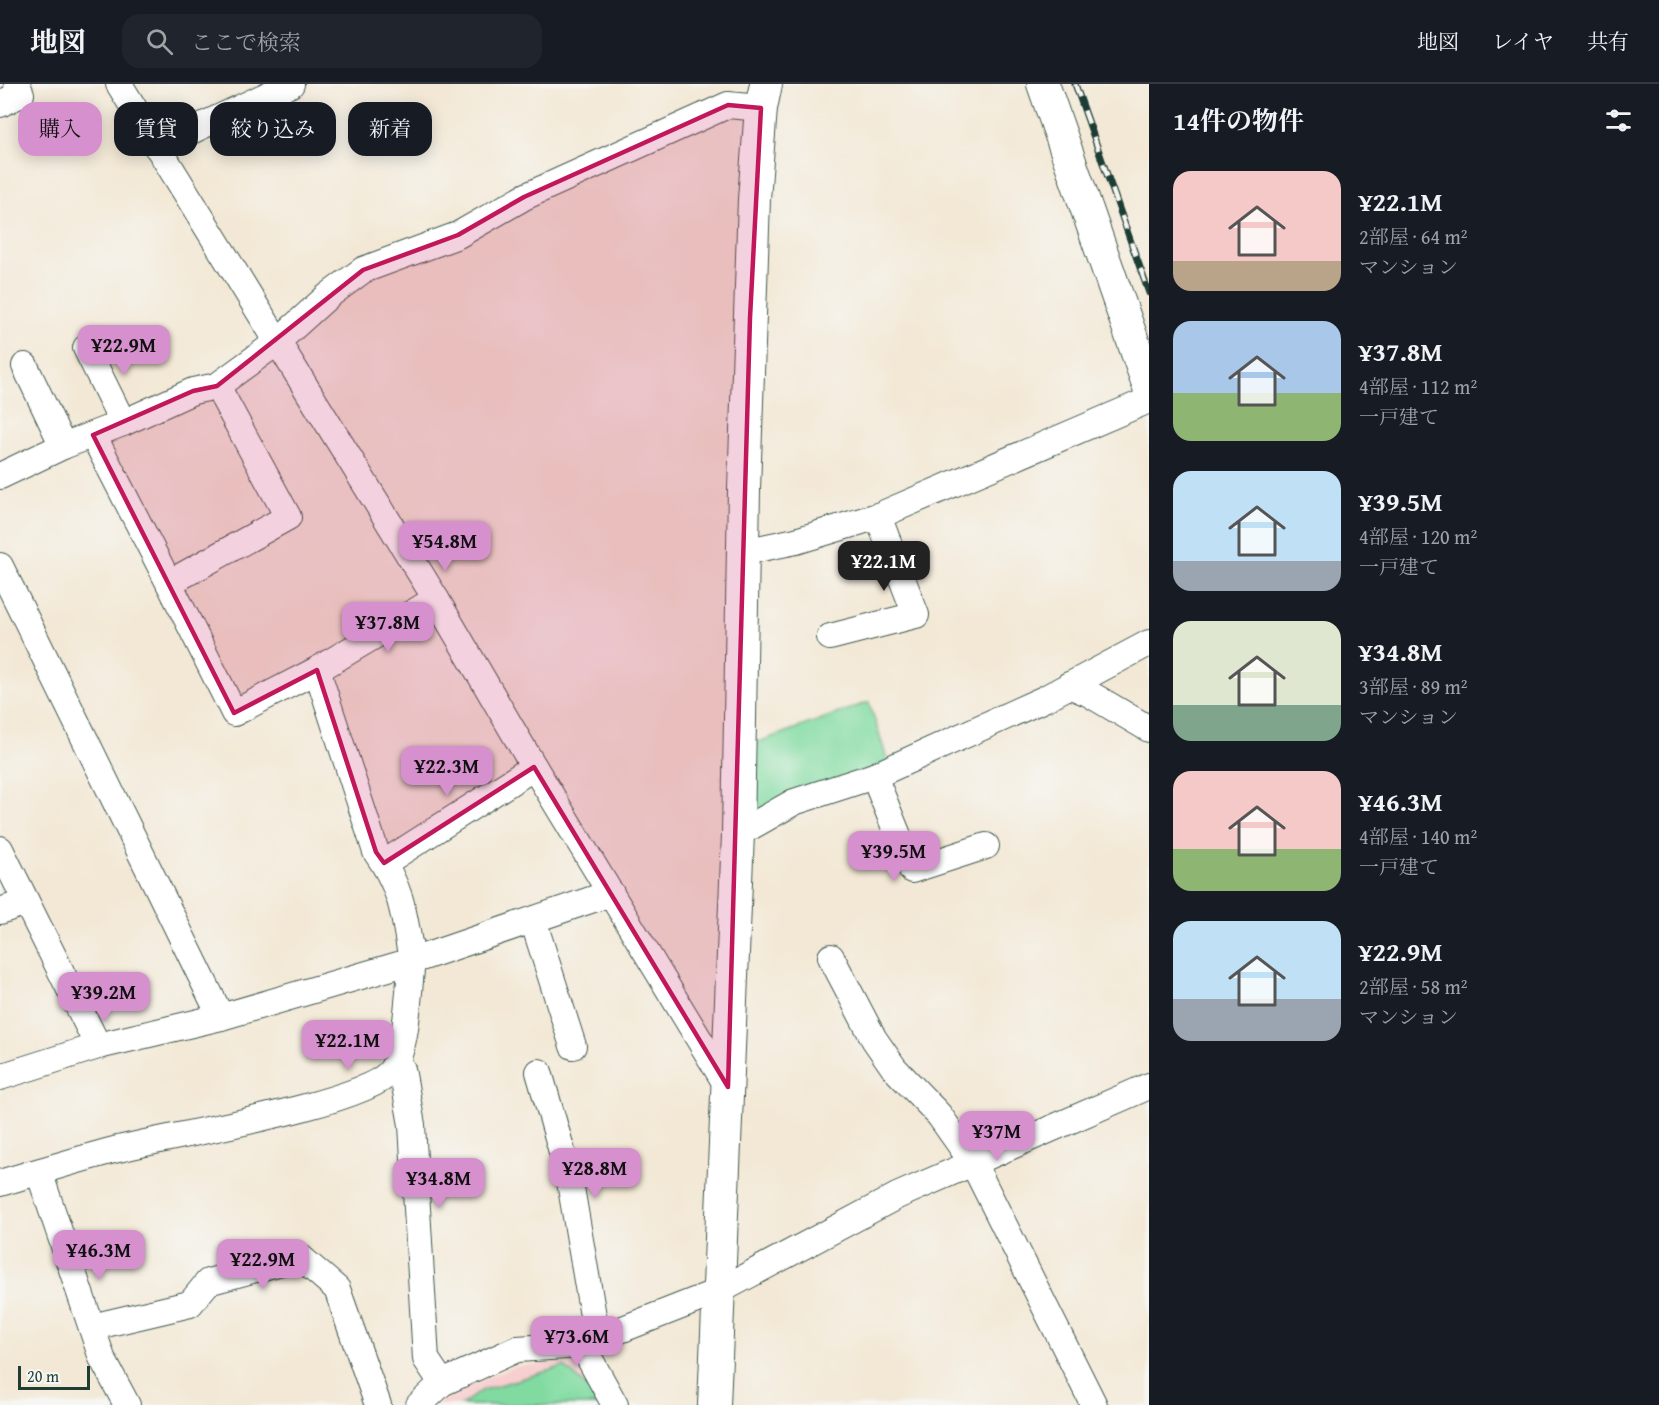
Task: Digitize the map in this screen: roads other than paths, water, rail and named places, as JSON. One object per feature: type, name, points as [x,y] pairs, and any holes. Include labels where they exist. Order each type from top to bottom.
[{"type":"street","points":[[0,104],[21,94],[17,84]]},
{"type":"street","points":[[118,84],[129,102]]},
{"type":"street","points":[[198,128],[291,84]]},
{"type":"street","points":[[1043,84],[1149,387]]},
{"type":"street","points":[[0,476],[63,446],[123,423],[194,391],[217,386],[276,343],[328,297],[363,270],[458,235],[524,197],[728,105],[764,96],[754,199],[743,552],[738,834],[714,1405]]},
{"type":"street","points":[[162,156],[436,599],[534,767],[728,1086]]},
{"type":"street","points":[[86,348],[123,423]]},
{"type":"street","points":[[25,366],[63,446]]},
{"type":"street","points":[[169,583],[288,517],[217,386]]},
{"type":"street","points":[[743,552],[796,541],[878,516],[1149,400]]},
{"type":"street","points":[[93,435],[234,713],[317,670],[436,599]]},
{"type":"street","points":[[830,637],[916,615],[878,516]]},
{"type":"street","points":[[0,566],[221,1017]]},
{"type":"street","points":[[738,834],[794,802],[874,776],[1044,699],[1149,643]]},
{"type":"street","points":[[0,1183],[113,1150],[333,1100],[368,1087],[390,1073],[400,1055],[412,961],[401,896],[376,852],[317,670]]},
{"type":"street","points":[[1069,685],[1088,693],[1149,729]]},
{"type":"street","points":[[384,863],[534,767]]},
{"type":"street","points":[[874,776],[912,870],[986,846]]},
{"type":"street","points":[[0,849],[98,1046]]},
{"type":"street","points":[[0,1077],[98,1046],[221,1017],[412,961],[611,893]]},
{"type":"street","points":[[0,911],[26,902]]},
{"type":"street","points":[[533,920],[573,1046]]},
{"type":"street","points":[[831,957],[873,1039],[894,1068],[939,1115],[973,1163],[1094,1405]]},
{"type":"street","points":[[396,1063],[402,1069],[412,1125],[426,1359],[442,1383]]},
{"type":"street","points":[[539,1072],[569,1176],[589,1342],[615,1405]]},
{"type":"street","points":[[419,1405],[442,1383],[517,1349],[589,1342],[717,1292],[897,1196],[1149,1086]]},
{"type":"street","points":[[39,1172],[102,1358],[127,1405]]},
{"type":"street","points":[[92,1327],[190,1304],[208,1282],[300,1257],[337,1289],[378,1405]]},
{"type":"railway","points":[[1075,84],[1149,293]]}]
